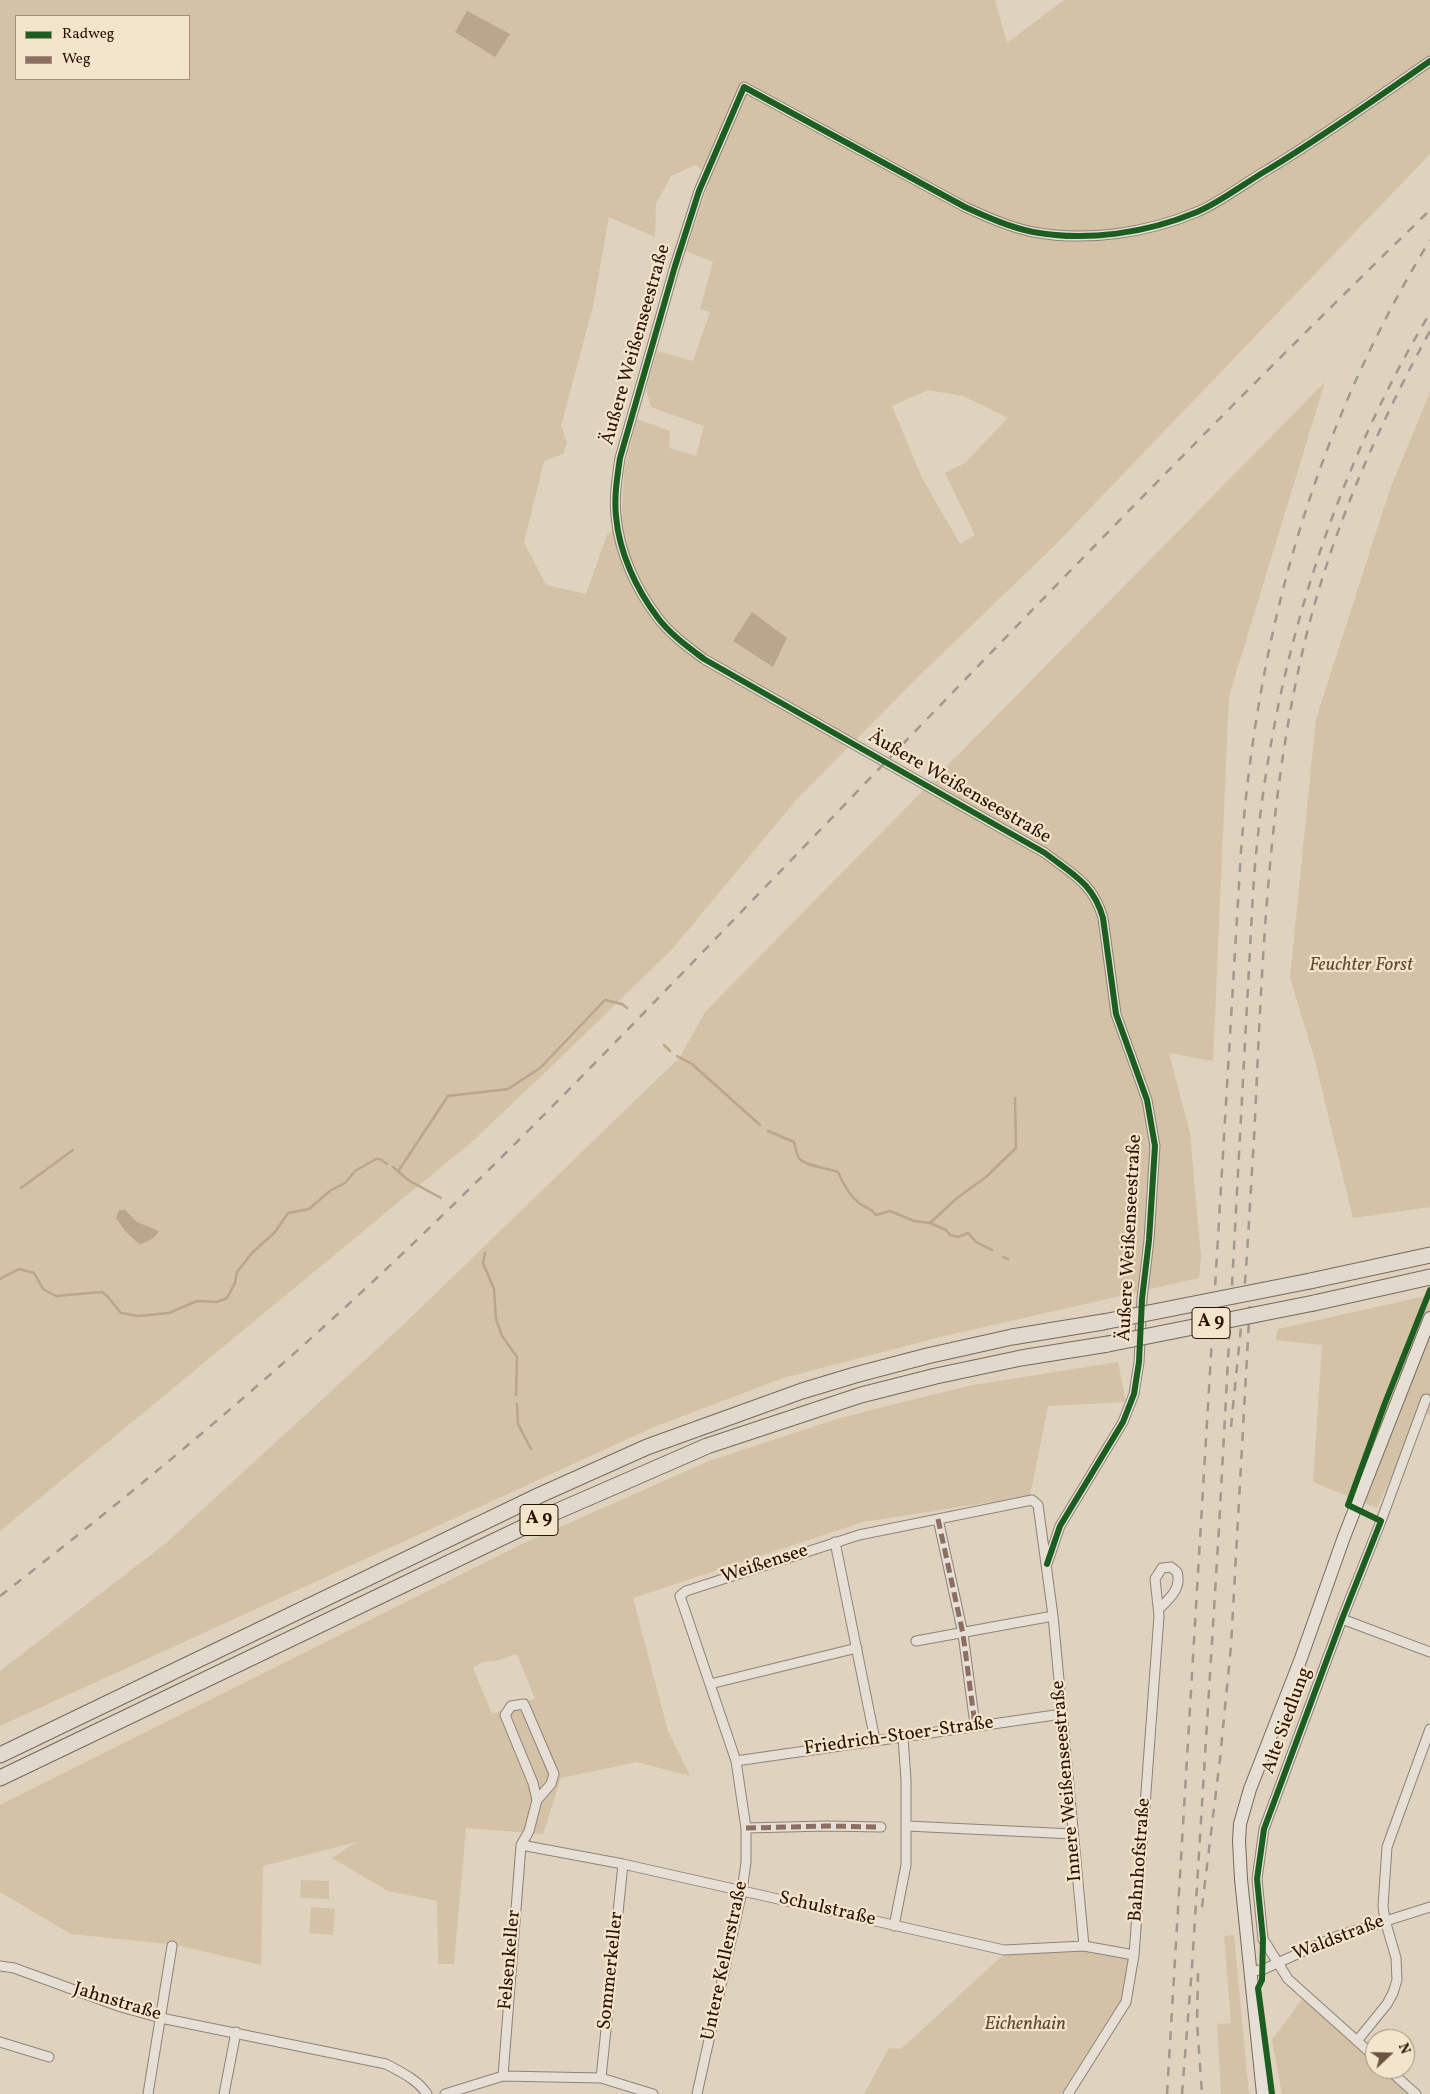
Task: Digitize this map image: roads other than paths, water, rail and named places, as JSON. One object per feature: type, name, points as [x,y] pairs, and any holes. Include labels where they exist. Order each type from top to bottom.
[{"type":"highway","name":"A 9","points":[[0,1755],[540,1495],[654,1444],[802,1391],[927,1356],[1012,1337],[1103,1322],[1310,1282],[1430,1255]]},
{"type":"highway","name":"A 9","points":[[0,1778],[551,1514],[707,1446],[861,1395],[936,1376],[1021,1358],[1108,1344],[1314,1303],[1424,1278]]},
{"type":"main road","points":[[1263,2094],[1239,1858],[1240,1824],[1250,1789],[1300,1660],[1344,1537],[1430,1318]]},
{"type":"street","name":"Äußere Weißenseestraße","points":[[1047,1564],[1060,1526],[1122,1422],[1134,1394],[1139,1362],[1142,1299],[1149,1240],[1154,1156],[1151,1117],[1147,1100],[1116,1014],[1103,918],[1099,904],[1084,882],[1044,854],[704,659],[682,642],[658,619],[640,591],[620,541],[616,516],[616,490],[620,458],[680,248],[699,191],[744,86],[965,207],[996,221],[1033,232],[1074,236],[1125,233],[1162,224],[1199,211],[1322,137],[1430,61]]},
{"type":"street","name":"Alte Siedlung","points":[[1365,2048],[1288,1979],[1263,1939],[1257,1879],[1264,1830],[1426,1398]]},
{"type":"street","name":"Innere Weißenseestraße","points":[[835,1542],[1032,1500],[1038,1505],[1053,1616],[1084,1946]]},
{"type":"street","points":[[938,1519],[963,1634],[975,1725]]},
{"type":"street","name":"Weißensee","points":[[736,1761],[680,1596],[686,1591],[835,1542],[875,1740]]},
{"type":"street","name":"Bahnhofstraße","points":[[1068,2094],[1126,2002],[1134,1954],[1159,1608]]},
{"type":"street","points":[[916,1641],[963,1634],[1053,1616]]},
{"type":"street","points":[[1342,1619],[1430,1652]]},
{"type":"street","points":[[710,1684],[857,1648]]},
{"type":"street","points":[[524,1704],[554,1774],[551,1784],[537,1800],[533,1783],[504,1715],[511,1706],[524,1704]]},
{"type":"street","name":"Friedrich-Stoer-Straße","points":[[736,1761],[975,1725],[1062,1714]]},
{"type":"street","points":[[1357,2041],[1387,2004],[1397,1980],[1396,1958],[1383,1906],[1387,1847],[1430,1729]]},
{"type":"street","points":[[894,1926],[906,1865],[908,1826],[903,1737]]},
{"type":"street","name":"Untere Kellerstraße","points":[[697,2094],[742,1891],[746,1862],[746,1828],[736,1761]]},
{"type":"street","name":"Felsenkeller","points":[[503,2076],[521,1845],[529,1831],[537,1800]]},
{"type":"street","points":[[908,1826],[1073,1834]]},
{"type":"street","points":[[746,1828],[881,1827]]},
{"type":"street","name":"Schulstraße","points":[[521,1845],[623,1864],[1004,1950],[1084,1946],[1134,1954]]},
{"type":"street","name":"Sommerkeller","points":[[600,2078],[623,1864]]},
{"type":"street","name":"Waldstraße","points":[[1250,1971],[1262,1970],[1335,1937],[1430,1907]]},
{"type":"street","points":[[148,2094],[172,1946]]},
{"type":"street","name":"Jahnstraße","points":[[0,1966],[14,1968],[121,2007],[161,2018],[386,2064],[422,2087],[427,2094]]},
{"type":"street","points":[[224,2094],[236,2032]]},
{"type":"street","points":[[0,2042],[49,2058]]},
{"type":"street","points":[[445,2094],[503,2076],[600,2078],[654,2094]]},
{"type":"street","points":[[1399,2079],[1416,2094]]},
{"type":"waterway","points":[[399,1170],[448,1096],[508,1089],[540,1068],[605,1000],[622,1004],[627,1008]]},
{"type":"waterway","points":[[664,1045],[670,1051]]},
{"type":"waterway","points":[[677,1056],[692,1064],[760,1125]]},
{"type":"waterway","points":[[930,1223],[957,1198],[986,1177],[1016,1148],[1015,1098]]},
{"type":"waterway","points":[[768,1131],[794,1142],[797,1155],[802,1161],[838,1172],[852,1196],[876,1215],[890,1211],[914,1221],[930,1223],[946,1230],[950,1235],[958,1237],[968,1233],[976,1242],[992,1250]]},
{"type":"waterway","points":[[21,1188],[73,1150]]},
{"type":"waterway","points":[[0,1279],[19,1269],[34,1273],[43,1289],[56,1296],[102,1292],[121,1313],[138,1316],[169,1313],[197,1301],[217,1302],[227,1298],[235,1283],[237,1272],[252,1253],[275,1232],[288,1213],[309,1209],[331,1190],[345,1183],[355,1171],[376,1159],[380,1159],[387,1164]]},
{"type":"waterway","points":[[393,1167],[408,1180],[441,1198]]},
{"type":"waterway","points":[[485,1253],[483,1263],[494,1289],[496,1319],[502,1336],[517,1357],[516,1395]]},
{"type":"waterway","points":[[1003,1257],[1008,1259]]},
{"type":"waterway","points":[[517,1404],[518,1424],[531,1449]]},
{"type":"railway","points":[[0,1596],[98,1519],[243,1398],[439,1219],[607,1051],[1125,514],[1430,210]]},
{"type":"railway","points":[[1167,2094],[1241,851],[1249,769],[1261,689],[1278,611],[1298,534],[1324,459],[1354,385],[1389,312],[1430,240]]},
{"type":"railway","points":[[1182,2094],[1192,1967],[1219,1528],[1253,893],[1260,817],[1271,741],[1287,666],[1307,592],[1331,520],[1360,449],[1393,380],[1430,313]]},
{"type":"railway","points":[[1231,1427],[1246,1269],[1268,891],[1281,767],[1291,706],[1315,604],[1341,523],[1356,484],[1391,406],[1430,331]]},
{"type":"railway","points":[[1202,1907],[1220,1759],[1231,1646],[1250,1302]]},
{"type":"railway","points":[[1198,1973],[1197,2022],[1202,2094]]},
{"type":"park label","name":"Feuchter Forst","points":[[1361,967]]},
{"type":"park label","name":"Eichenhain","points":[[1025,2026]]}]
